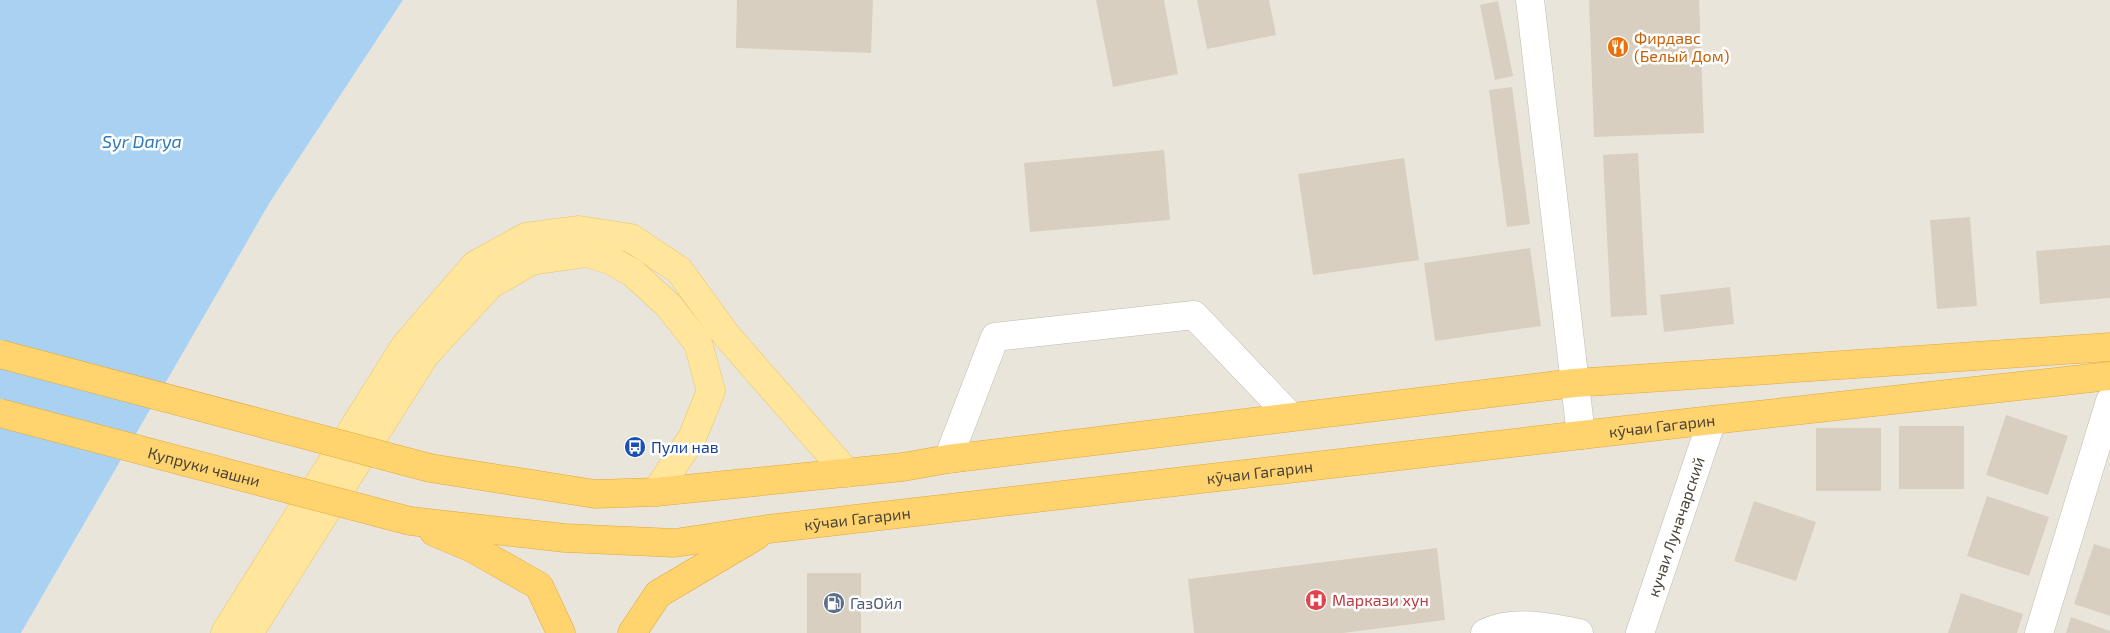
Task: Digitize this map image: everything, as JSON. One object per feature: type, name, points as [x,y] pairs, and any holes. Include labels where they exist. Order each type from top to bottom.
[{"type":"highway","points":[[0,354],[430,468],[595,494],[656,492],[903,467],[948,459],[1574,383],[2110,347]]},
{"type":"highway","name":"кӯчаи Гагарин","points":[[410,521],[565,538],[675,543],[768,529],[1581,434],[2110,376]]},
{"type":"highway","name":"Купруки чашни","points":[[0,413],[410,521]]},
{"type":"highway","points":[[410,521],[472,548],[538,586],[561,633]]},
{"type":"highway","points":[[632,633],[658,594],[768,529]]},
{"type":"main road","points":[[225,633],[405,346],[475,265],[526,237],[579,230],[631,238],[679,270],[727,336],[847,472]]},
{"type":"main road","points":[[249,633],[425,355],[490,284],[531,261],[588,253],[610,260],[633,272],[661,299],[698,343],[711,391],[692,438],[656,492]]},
{"type":"street","points":[[1530,0],[1581,434]]},
{"type":"street","points":[[948,459],[995,337],[1194,316],[1290,417]]},
{"type":"street","points":[[2039,633],[2110,401]]},
{"type":"street","name":"кучаи Луначарский","points":[[1640,633],[1712,420]]},
{"type":"street","points":[[1485,633],[1492,629],[1538,624],[1579,633]]},
{"type":"shaded area","points":[[403,0],[2110,0],[2110,633],[21,633],[270,202]]},
{"type":"water","name":"Syr Darya","points":[[0,0],[403,0],[270,202],[21,633],[0,633]]},
{"type":"building","points":[[737,0],[873,0],[871,53],[736,48]]},
{"type":"building","points":[[1096,0],[1164,0],[1178,74],[1113,87]]},
{"type":"building","points":[[1197,0],[1269,0],[1276,35],[1207,49]]},
{"type":"building","points":[[1589,0],[1699,0],[1704,133],[1594,137]]},
{"type":"building","points":[[1498,1],[1513,76],[1495,80],[1480,5]]},
{"type":"building","points":[[1512,87],[1530,224],[1507,227],[1489,90]]},
{"type":"building","points":[[1164,150],[1170,220],[1030,232],[1024,163]]},
{"type":"building","points":[[1638,153],[1647,315],[1611,317],[1603,155]]},
{"type":"building","points":[[1404,158],[1419,260],[1313,275],[1298,174]]},
{"type":"building","points":[[1970,217],[1977,306],[1937,309],[1930,220]]},
{"type":"building","points":[[2110,245],[2110,298],[2040,304],[2036,251]]},
{"type":"building","points":[[1530,248],[1541,326],[1435,341],[1424,263]]},
{"type":"building","points":[[1730,287],[1734,324],[1664,332],[1660,295]]},
{"type":"building","points":[[2006,415],[2068,436],[2048,495],[1986,475]]},
{"type":"building","points":[[1899,426],[1964,426],[1964,489],[1899,489]]},
{"type":"building","points":[[1816,428],[1881,428],[1881,491],[1816,491]]},
{"type":"building","points":[[1987,496],[2049,517],[2029,576],[1967,556]]},
{"type":"building","points":[[1754,501],[1816,522],[1796,581],[1734,561]]},
{"type":"building","points":[[2094,544],[2110,549],[2110,616],[2074,604]]},
{"type":"building","name":"Маркази хун","points":[[1437,548],[1445,620],[1343,633],[1194,633],[1188,579]]},
{"type":"building","name":"ГазОйл","points":[[807,573],[861,573],[861,633],[807,633]]},
{"type":"building","points":[[1961,593],[2023,614],[2017,633],[1948,633]]},
{"type":"building","points":[[2071,617],[2110,631],[2110,633],[2066,633]]},
{"type":"place","name":"Фирдавс (Белый Дом)","points":[[1618,47]]},
{"type":"place","name":"Пули нав","points":[[635,447]]},
{"type":"place","name":"Маркази хун","points":[[1316,600]]},
{"type":"place","name":"ГазОйл","points":[[834,603]]}]
